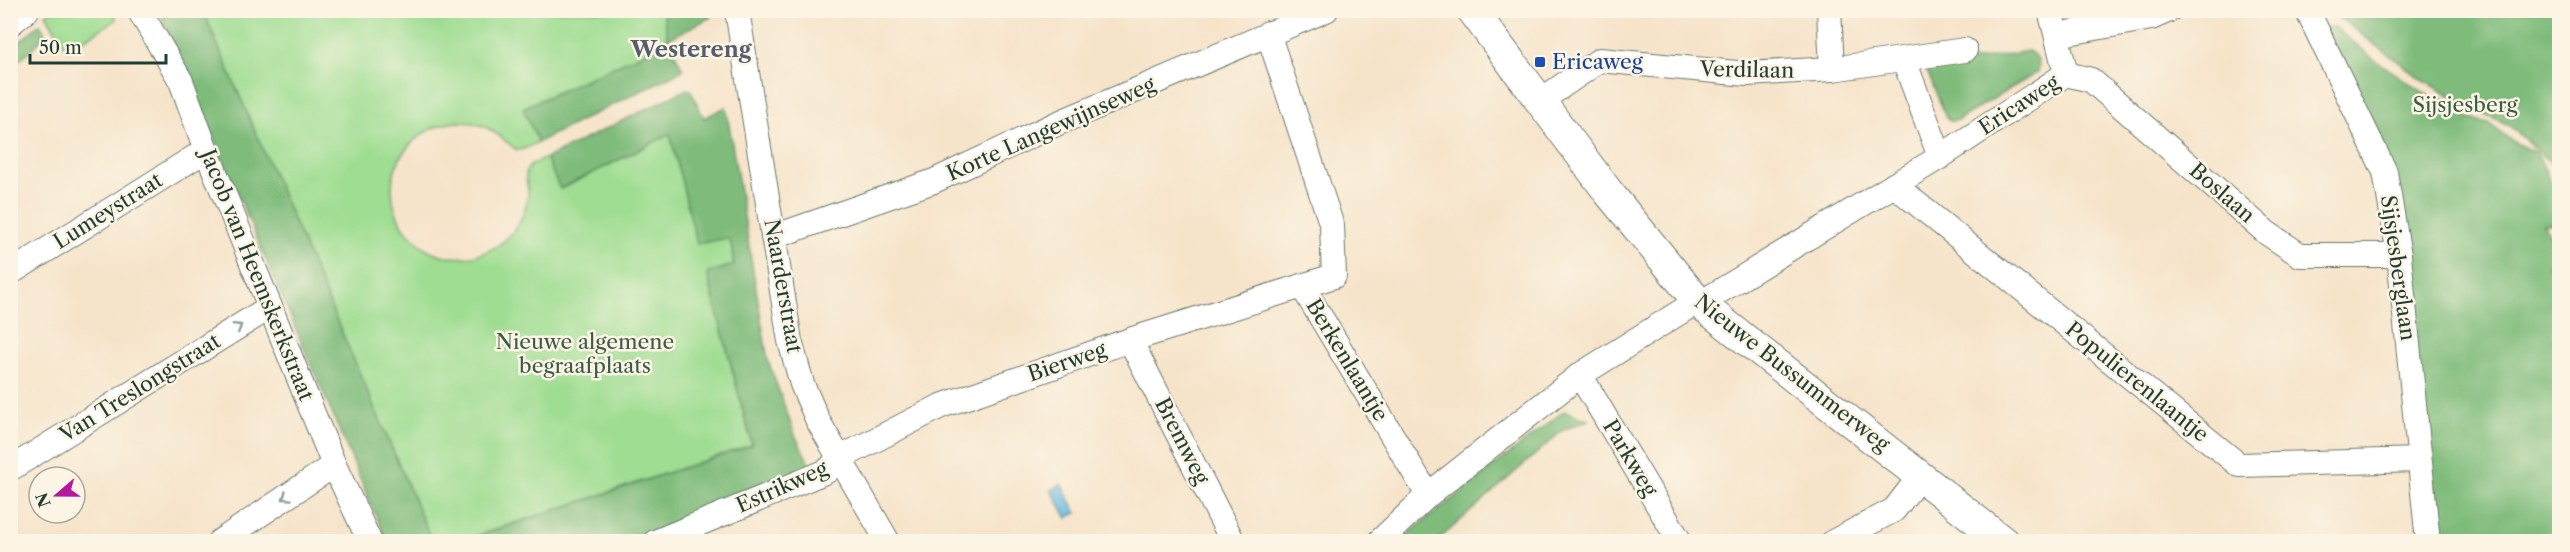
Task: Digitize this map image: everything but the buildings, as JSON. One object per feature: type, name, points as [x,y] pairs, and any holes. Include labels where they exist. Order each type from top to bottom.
[{"type":"main road","name":"Nieuwe Bussummerweg","points":[[1472,10],[1609,193],[1699,303],[2004,542]]},
{"type":"street","points":[[10,24],[27,10]]},
{"type":"street","name":"Jacob van Heemskerkstraat","points":[[139,10],[181,81],[206,150],[334,465],[370,542]]},
{"type":"street","name":"Naarderstraat","points":[[737,10],[790,341],[802,384],[818,421],[888,542]]},
{"type":"street","name":"Korte Langewijnseweg","points":[[773,237],[934,182],[1056,124],[1326,10]]},
{"type":"street","points":[[1829,10],[1832,69]]},
{"type":"street","points":[[2050,10],[2066,74]]},
{"type":"street","name":"Sijsjesberglaan","points":[[2307,10],[2385,172],[2399,255],[2428,542]]},
{"type":"street","points":[[2057,35],[2160,14]]},
{"type":"street","name":"Berkenlaantje","points":[[1268,33],[1332,226],[1334,276],[1302,286],[1428,495]]},
{"type":"street","name":"Verdilaan","points":[[1540,101],[1600,60],[1747,74],[1832,69],[1965,50]]},
{"type":"street","points":[[1904,60],[1940,157]]},
{"type":"street","name":"Boslaan","points":[[2066,74],[2091,80],[2267,233],[2300,255],[2399,255]]},
{"type":"street","name":"Ericaweg","points":[[1379,542],[1428,495],[1580,375],[1685,309],[1699,303],[1940,157],[2066,74]]},
{"type":"street","name":"Lumeystraat","points":[[10,273],[206,150]]},
{"type":"street","name":"Populierenlaantje","points":[[1894,185],[2239,465],[2419,460]]},
{"type":"street","name":"Bierweg","points":[[840,458],[941,406],[1130,340],[1302,286]]},
{"type":"street","name":"Van Treslongstraat","points":[[10,469],[270,307]]},
{"type":"street","name":"Bremweg","points":[[1130,340],[1233,542]]},
{"type":"street","name":"Parkweg","points":[[1580,375],[1680,542]]},
{"type":"street","name":"Estrikweg","points":[[656,542],[827,471],[840,458]]},
{"type":"street","points":[[219,542],[334,465]]},
{"type":"street","points":[[1833,542],[1894,510],[1921,475]]},
{"type":"green space","points":[[51,11],[114,11],[116,20],[67,50],[46,14]]},
{"type":"green space","points":[[159,11],[203,11],[432,541],[387,541]]},
{"type":"green space","name":"Nieuwe algemene begraafplaats","points":[[203,11],[663,11],[668,39],[646,52],[523,108],[538,142],[517,150],[485,127],[464,122],[448,123],[420,136],[408,146],[399,159],[392,191],[394,204],[405,229],[428,249],[443,255],[459,257],[475,255],[490,250],[504,241],[515,229],[526,206],[528,192],[526,172],[532,164],[546,158],[561,189],[670,134],[697,243],[727,238],[731,243],[734,265],[707,273],[752,445],[460,541],[432,541]]},
{"type":"green space","points":[[663,11],[710,11],[711,17],[668,39]]},
{"type":"green space","points":[[2314,11],[2559,11],[2559,177],[2552,164],[2509,125],[2469,107],[2426,82],[2335,15]]},
{"type":"green space","points":[[40,24],[46,35],[11,68],[11,49]]},
{"type":"green space","name":"Sijsjesberg","points":[[2323,27],[2335,27],[2375,60],[2432,98],[2454,101],[2466,118],[2488,123],[2517,144],[2536,152],[2559,198],[2559,223],[2543,224],[2559,250],[2548,267],[2560,269],[2559,541],[2434,541],[2398,248]]},
{"type":"green space","points":[[668,39],[683,70],[538,142],[523,108],[646,52]]},
{"type":"green space","points":[[2028,51],[2038,59],[2038,72],[1958,120],[1951,121],[1946,117],[1927,71],[1937,67]]},
{"type":"green space","points":[[687,89],[691,91],[704,118],[726,107],[768,361],[795,435],[811,467],[734,503],[622,541],[460,542],[752,445],[707,273],[734,265],[731,243],[727,238],[697,244],[670,134],[560,189],[546,158]]},
{"type":"green space","points":[[1564,411],[1589,420],[1563,430],[1437,541],[1399,541]]},
{"type":"water","points":[[1061,484],[1077,513],[1067,518],[1051,490]]},
{"type":"place","name":"Ericaweg","points":[[1540,62]]},
{"type":"district","name":"Westereng","points":[[691,49]]}]
